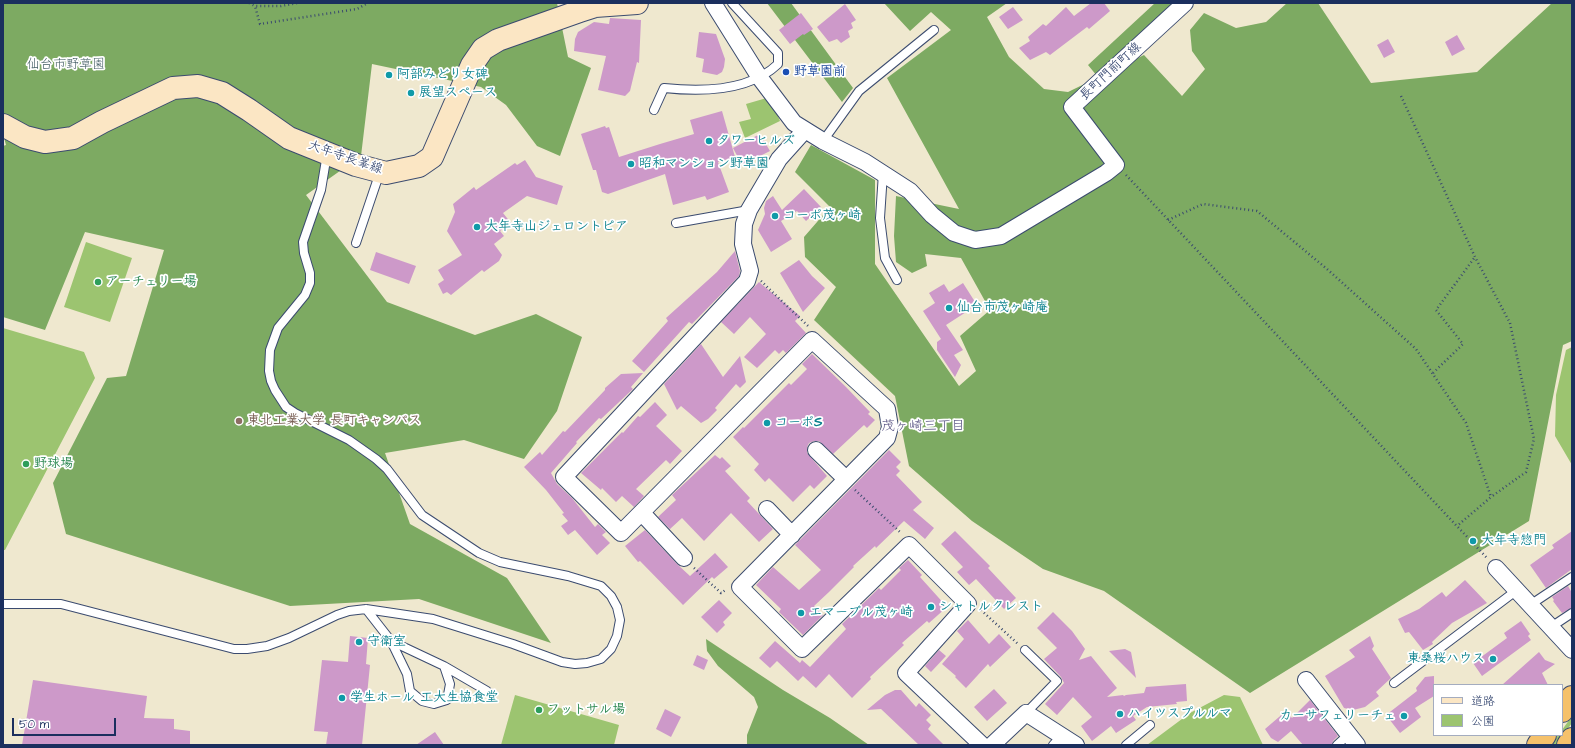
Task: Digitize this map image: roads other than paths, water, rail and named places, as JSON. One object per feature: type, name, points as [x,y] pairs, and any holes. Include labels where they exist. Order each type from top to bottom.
[{"type":"highway","points":[[1563,710],[1572,697]]},
{"type":"highway","points":[[1538,745],[1544,736]]},
{"type":"highway","points":[[1568,745],[1572,739]]},
{"type":"street","name":"大年寺長峯線","points":[[3,125],[25,137],[45,142],[72,138],[173,88],[198,86],[222,94],[249,110],[289,138],[327,154],[386,173],[419,166],[432,157],[472,65],[482,49],[498,40],[580,10],[595,6],[637,3]]},
{"type":"street","points":[[713,3],[760,78],[794,123],[823,141],[883,173]]},
{"type":"street","name":"長町門前町線","points":[[883,173],[910,191],[932,215],[954,233],[975,240],[1001,236],[1106,173],[1116,165],[1072,107],[1185,3]]},
{"type":"street","points":[[806,130],[779,158],[749,210],[744,224],[743,244],[750,271],[747,281],[564,477],[621,533],[812,340],[887,408],[890,426],[887,438],[740,587],[802,649],[909,545],[968,604],[906,673],[982,745]]},
{"type":"street","points":[[816,450],[846,479]]},
{"type":"street","points":[[767,509],[792,534]]},
{"type":"street","points":[[642,513],[684,558]]},
{"type":"street","points":[[1496,568],[1572,650]]},
{"type":"street","points":[[1306,680],[1353,740]]},
{"type":"street","points":[[992,745],[1026,713],[1058,740],[1076,745]]},
{"type":"lane","points":[[654,110],[664,88],[691,91],[721,89],[760,78],[770,73],[778,64],[778,53],[732,3]]},
{"type":"lane","points":[[823,141],[859,91],[934,30]]},
{"type":"lane","points":[[3,604],[61,604],[216,646],[234,649],[267,646],[289,638],[337,614],[366,609],[433,619],[513,644],[562,662],[575,664],[587,663],[601,659],[611,649],[617,636],[620,620],[617,607],[611,596],[601,586],[568,576],[500,562],[479,553],[422,514],[387,468],[376,459],[349,440],[286,407],[275,390],[270,381],[270,350],[278,328],[305,294],[310,283],[310,273],[304,252],[303,242],[321,190],[327,154]]},
{"type":"lane","points":[[356,243],[380,172]]},
{"type":"lane","points":[[883,173],[880,218],[885,258],[897,280]]},
{"type":"lane","points":[[676,223],[749,210]]},
{"type":"lane","points":[[1530,605],[1572,577]]},
{"type":"lane","points":[[1394,683],[1518,590]]},
{"type":"lane","points":[[366,609],[391,641],[407,674],[410,691],[422,702],[434,704],[447,700],[450,684],[444,666]]},
{"type":"lane","points":[[1551,627],[1572,613]]},
{"type":"lane","points":[[391,641],[444,666],[487,691]]},
{"type":"lane","points":[[1025,650],[1057,681],[1026,713]]},
{"type":"lane","points":[[1126,745],[1150,725]]},
{"type":"lane","points":[[1337,745],[1353,740]]},
{"type":"place","name":"野草園前","points":[[786,72]]},
{"type":"place","name":"阿部みどり女碑","points":[[389,75]]},
{"type":"place","name":"展望スペース","points":[[411,93]]},
{"type":"place","name":"タワーヒルズ","points":[[709,141]]},
{"type":"place","name":"昭和マンション野草園","points":[[631,164]]},
{"type":"place","name":"コーポ茂ヶ崎","points":[[775,216]]},
{"type":"place","name":"大年寺山ジェロントピア","points":[[477,227]]},
{"type":"place","name":"アーチェリー場","points":[[98,282]]},
{"type":"place","name":"仙台市茂ヶ崎庵","points":[[949,308]]},
{"type":"place","name":"東北工業大学 長町キャンパス","points":[[239,421]]},
{"type":"place","name":"コーポS","points":[[767,423]]},
{"type":"place","name":"野球場","points":[[26,464]]},
{"type":"place","name":"大年寺惣門","points":[[1473,541]]},
{"type":"place","name":"シャトルクレスト","points":[[931,607]]},
{"type":"place","name":"エマーブル茂ヶ崎","points":[[801,613]]},
{"type":"place","name":"守衛室","points":[[359,642]]},
{"type":"place","name":"東桑桜ハウス","points":[[1493,659]]},
{"type":"place","name":"学生ホール 工大生協食堂","points":[[342,698]]},
{"type":"place","name":"フットサル場","points":[[539,710]]},
{"type":"place","name":"ハイツスプルルマ","points":[[1120,714]]},
{"type":"place","name":"カーサフェリーチェ","points":[[1404,716]]},
{"type":"district","name":"茂ヶ崎三丁目","points":[[923,427]]},
{"type":"park label","name":"仙台市野草園","points":[[66,65]]}]
